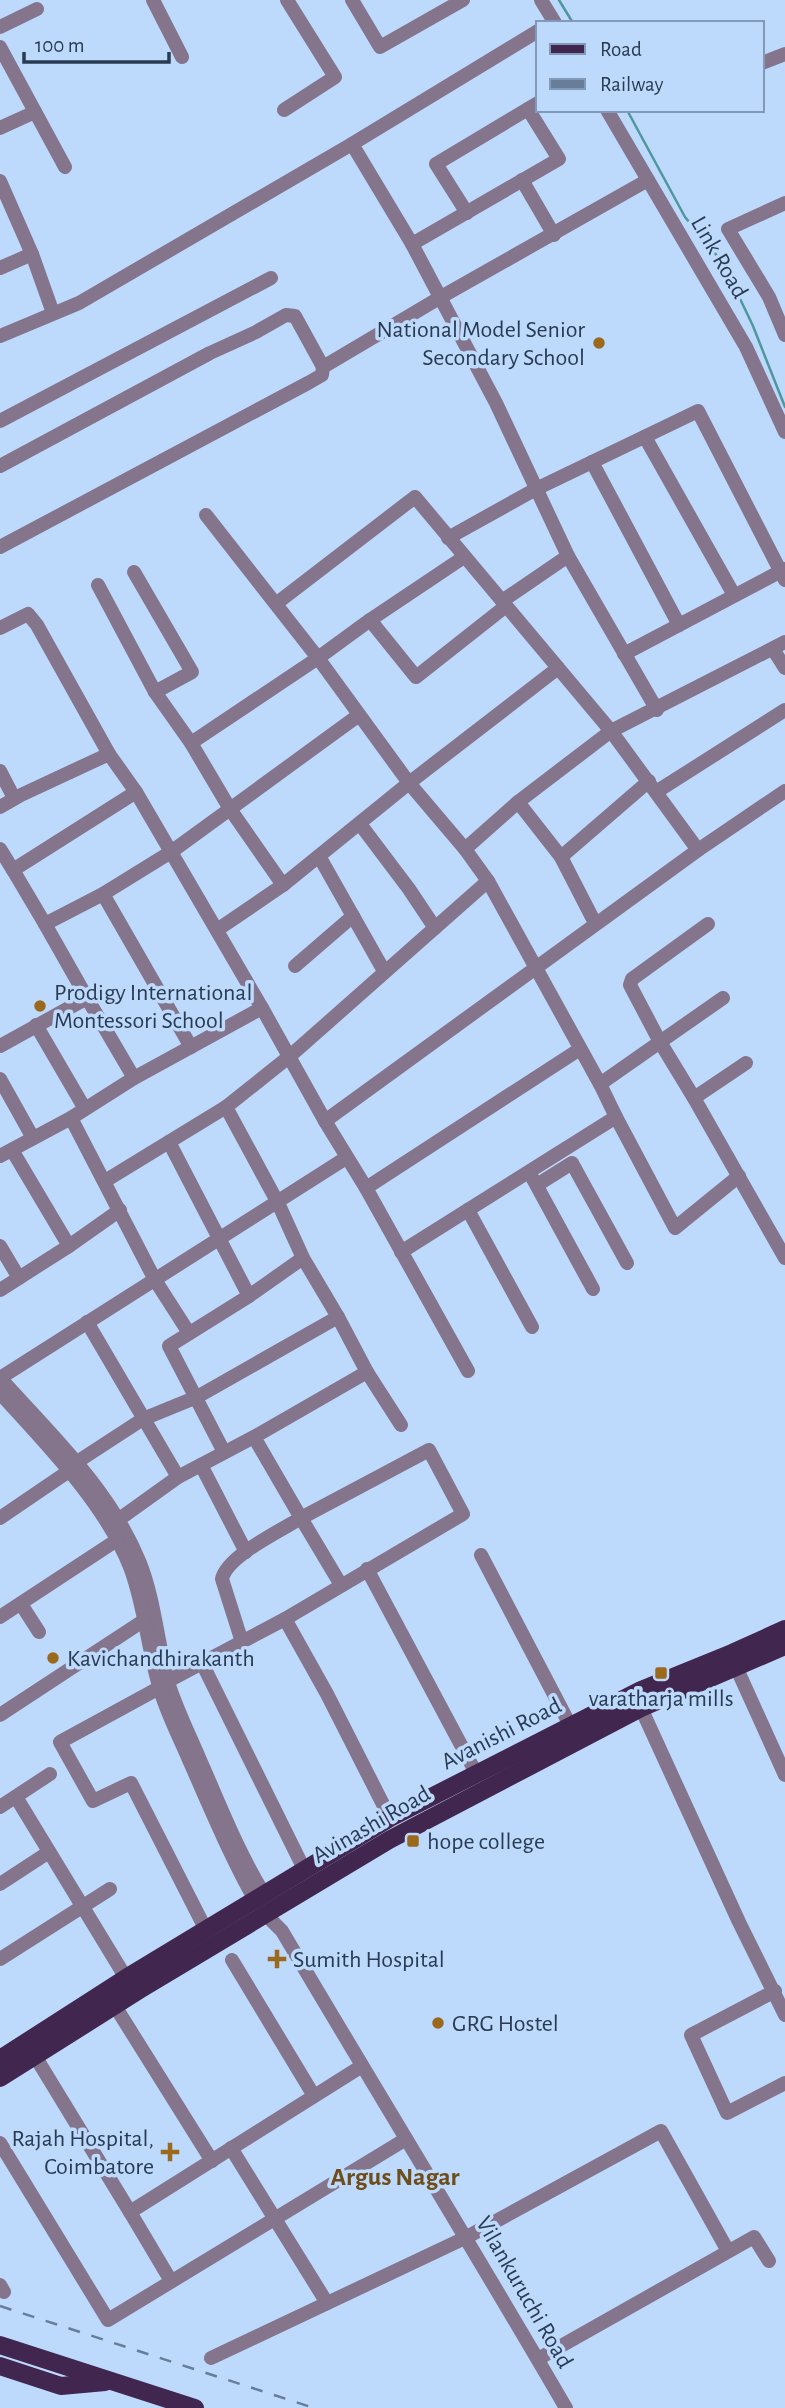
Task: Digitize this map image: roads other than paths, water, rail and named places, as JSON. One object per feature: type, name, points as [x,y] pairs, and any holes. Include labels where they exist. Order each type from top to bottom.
[{"type":"main road","name":"Avanishi Road","points":[[0,2059],[51,2036],[127,1978],[206,1930],[265,1905],[304,1869],[390,1818],[455,1794],[476,1773],[641,1690],[785,1629]]},
{"type":"main road","name":"Avinashi Road","points":[[0,2078],[35,2056],[51,2036],[115,2006],[265,1905],[388,1840],[455,1794],[641,1707],[785,1646]]},
{"type":"main road","points":[[0,2345],[195,2408]]},
{"type":"main road","points":[[0,2366],[61,2386],[112,2381]]},
{"type":"street","points":[[153,0],[182,57]]},
{"type":"street","points":[[284,110],[335,76],[287,0]]},
{"type":"street","points":[[352,0],[380,47],[463,0]]},
{"type":"street","points":[[541,0],[553,21]]},
{"type":"street","points":[[0,27],[37,9]]},
{"type":"street","points":[[0,336],[79,303],[352,144],[536,32]]},
{"type":"street","points":[[2,54],[65,167]]},
{"type":"street","points":[[764,61],[785,54]]},
{"type":"street","points":[[412,244],[467,213],[559,159],[533,106],[436,164],[467,213]]},
{"type":"street","points":[[0,128],[35,112]]},
{"type":"street","name":"Link Road","points":[[608,112],[746,347],[785,432]]},
{"type":"street","points":[[352,144],[412,244],[496,403],[568,556],[657,710]]},
{"type":"street","points":[[522,180],[554,235]]},
{"type":"street","points":[[323,367],[440,297],[648,180]]},
{"type":"street","points":[[0,181],[32,254],[53,313]]},
{"type":"street","points":[[785,203],[728,229],[769,297],[785,335]]},
{"type":"street","points":[[0,268],[32,254]]},
{"type":"street","points":[[0,421],[271,278]]},
{"type":"street","points":[[0,466],[210,352],[256,332],[286,314],[295,316],[323,367],[321,375],[308,383],[0,547]]},
{"type":"street","points":[[448,538],[536,489],[698,411],[784,573],[734,595],[624,654]]},
{"type":"street","points":[[645,437],[734,595]]},
{"type":"street","points":[[592,463],[679,625]]},
{"type":"street","points":[[277,603],[415,497],[611,731],[698,850]]},
{"type":"street","points":[[206,515],[277,603],[409,783],[465,849],[488,881],[600,1084],[675,1228],[739,1176]]},
{"type":"street","points":[[370,620],[416,677],[504,604],[568,556]]},
{"type":"street","points":[[191,743],[464,557]]},
{"type":"street","points":[[134,572],[192,672],[155,692]]},
{"type":"street","points":[[98,585],[155,692],[191,743],[230,809],[283,885]]},
{"type":"street","points":[[0,628],[28,614],[37,625],[109,754],[136,792],[290,1056],[468,1371]]},
{"type":"street","points":[[465,849],[518,802],[611,731],[657,710],[779,645],[785,668]]},
{"type":"street","points":[[217,930],[283,885],[558,668]]},
{"type":"street","points":[[561,857],[652,787],[785,710]]},
{"type":"street","points":[[46,924],[103,894],[171,852],[359,715]]},
{"type":"street","points":[[0,807],[109,754]]},
{"type":"street","points":[[0,771],[15,798]]},
{"type":"street","points":[[325,1121],[596,923],[785,790]]},
{"type":"street","points":[[13,870],[136,792]]},
{"type":"street","points":[[518,802],[561,857],[596,923]]},
{"type":"street","points":[[360,824],[409,888],[435,928]]},
{"type":"street","points":[[0,849],[134,1078]]},
{"type":"street","points":[[319,856],[384,971]]},
{"type":"street","points":[[105,1181],[226,1107],[290,1056],[488,881]]},
{"type":"street","points":[[103,894],[191,1047]]},
{"type":"street","points":[[295,966],[353,916]]},
{"type":"street","points":[[708,924],[632,979],[630,985],[785,1258]]},
{"type":"street","points":[[0,1046],[87,998]]},
{"type":"street","points":[[600,1084],[723,998]]},
{"type":"street","points":[[69,1246],[6,1153],[71,1118],[134,1078],[262,1008]]},
{"type":"street","points":[[36,1025],[85,1109]]},
{"type":"street","points":[[366,1188],[580,1049]]},
{"type":"street","points":[[694,1098],[746,1063]]},
{"type":"street","points":[[0,1079],[33,1138]]},
{"type":"street","points":[[226,1107],[278,1203],[303,1258],[367,1372],[401,1425]]},
{"type":"street","points":[[401,1252],[616,1117]]},
{"type":"street","points":[[71,1118],[155,1280],[189,1333]]},
{"type":"street","points":[[169,1142],[249,1296]]},
{"type":"street","points":[[164,1684],[140,1564],[118,1520],[0,1378],[346,1158]]},
{"type":"street","points":[[537,1185],[572,1163],[627,1263]]},
{"type":"street","points":[[529,1171],[593,1289]]},
{"type":"street","points":[[0,1290],[120,1210]]},
{"type":"street","points":[[468,1210],[533,1328]]},
{"type":"street","points":[[0,1246],[19,1278]]},
{"type":"street","points":[[224,1452],[169,1346],[249,1296],[303,1258]]},
{"type":"street","points":[[0,1518],[144,1419],[197,1397],[338,1317]]},
{"type":"street","points":[[87,1322],[178,1477]]},
{"type":"street","points":[[118,1520],[178,1477],[367,1372]]},
{"type":"street","points":[[0,1393],[65,1464],[73,1466],[109,1524],[131,1568],[143,1621],[164,1684]]},
{"type":"street","points":[[254,1437],[341,1585]]},
{"type":"street","points":[[206,1930],[131,1783],[93,1801],[60,1742],[285,1619],[463,1514],[429,1450],[301,1518],[246,1552],[223,1571],[222,1579],[242,1642]]},
{"type":"street","points":[[201,1465],[246,1552]]},
{"type":"street","points":[[0,1618],[117,1540]]},
{"type":"street","points":[[481,1555],[570,1725]]},
{"type":"street","points":[[367,1569],[476,1773]]},
{"type":"street","points":[[21,1604],[39,1632]]},
{"type":"street","points":[[285,1619],[327,1694],[390,1818]]},
{"type":"street","points":[[0,1715],[143,1621]]},
{"type":"street","points":[[202,1662],[304,1869]]},
{"type":"street","points":[[737,1668],[785,1775]]},
{"type":"street","name":"Vilankuruchi Road","points":[[164,1684],[211,1810],[265,1905],[467,2237],[566,2408]]},
{"type":"street","points":[[641,1707],[739,1923],[785,2015]]},
{"type":"street","points":[[0,1807],[50,1774]]},
{"type":"street","points":[[16,1797],[127,1978]]},
{"type":"street","points":[[0,1884],[49,1852]]},
{"type":"street","points":[[0,1959],[110,1889]]},
{"type":"street","points":[[232,1960],[314,2096]]},
{"type":"street","points":[[775,1991],[691,2035],[727,2113],[785,2083]]},
{"type":"street","points":[[115,2006],[212,2161]]},
{"type":"street","points":[[35,2056],[171,2281]]},
{"type":"street","points":[[130,2212],[362,2066]]},
{"type":"street","points":[[211,2358],[467,2237],[662,2131],[728,2251]]},
{"type":"street","points":[[0,2143],[108,2320],[406,2139]]},
{"type":"street","points":[[231,2148],[327,2303]]},
{"type":"street","points":[[538,2359],[754,2237],[769,2261]]},
{"type":"waterway","points":[[559,0],[572,21]]},
{"type":"waterway","points":[[628,112],[685,217],[723,263],[753,326],[785,407]]},
{"type":"railway","points":[[0,2306],[314,2408]]},
{"type":"place","name":"National Model Senior Secondary School","points":[[599,343]]},
{"type":"place","name":"Prodigy International Montessori School","points":[[40,1006]]},
{"type":"place","name":"Kavichandhirakanth","points":[[53,1658]]},
{"type":"place","name":"varatharja mills","points":[[661,1673]]},
{"type":"place","name":"hope college","points":[[413,1841]]},
{"type":"place","name":"Sumith Hospital","points":[[277,1959]]},
{"type":"place","name":"GRG Hostel","points":[[438,2023]]},
{"type":"place","name":"Rajah Hospital, Coimbatore","points":[[170,2152]]},
{"type":"district","name":"Argus Nagar","points":[[395,2176]]}]
